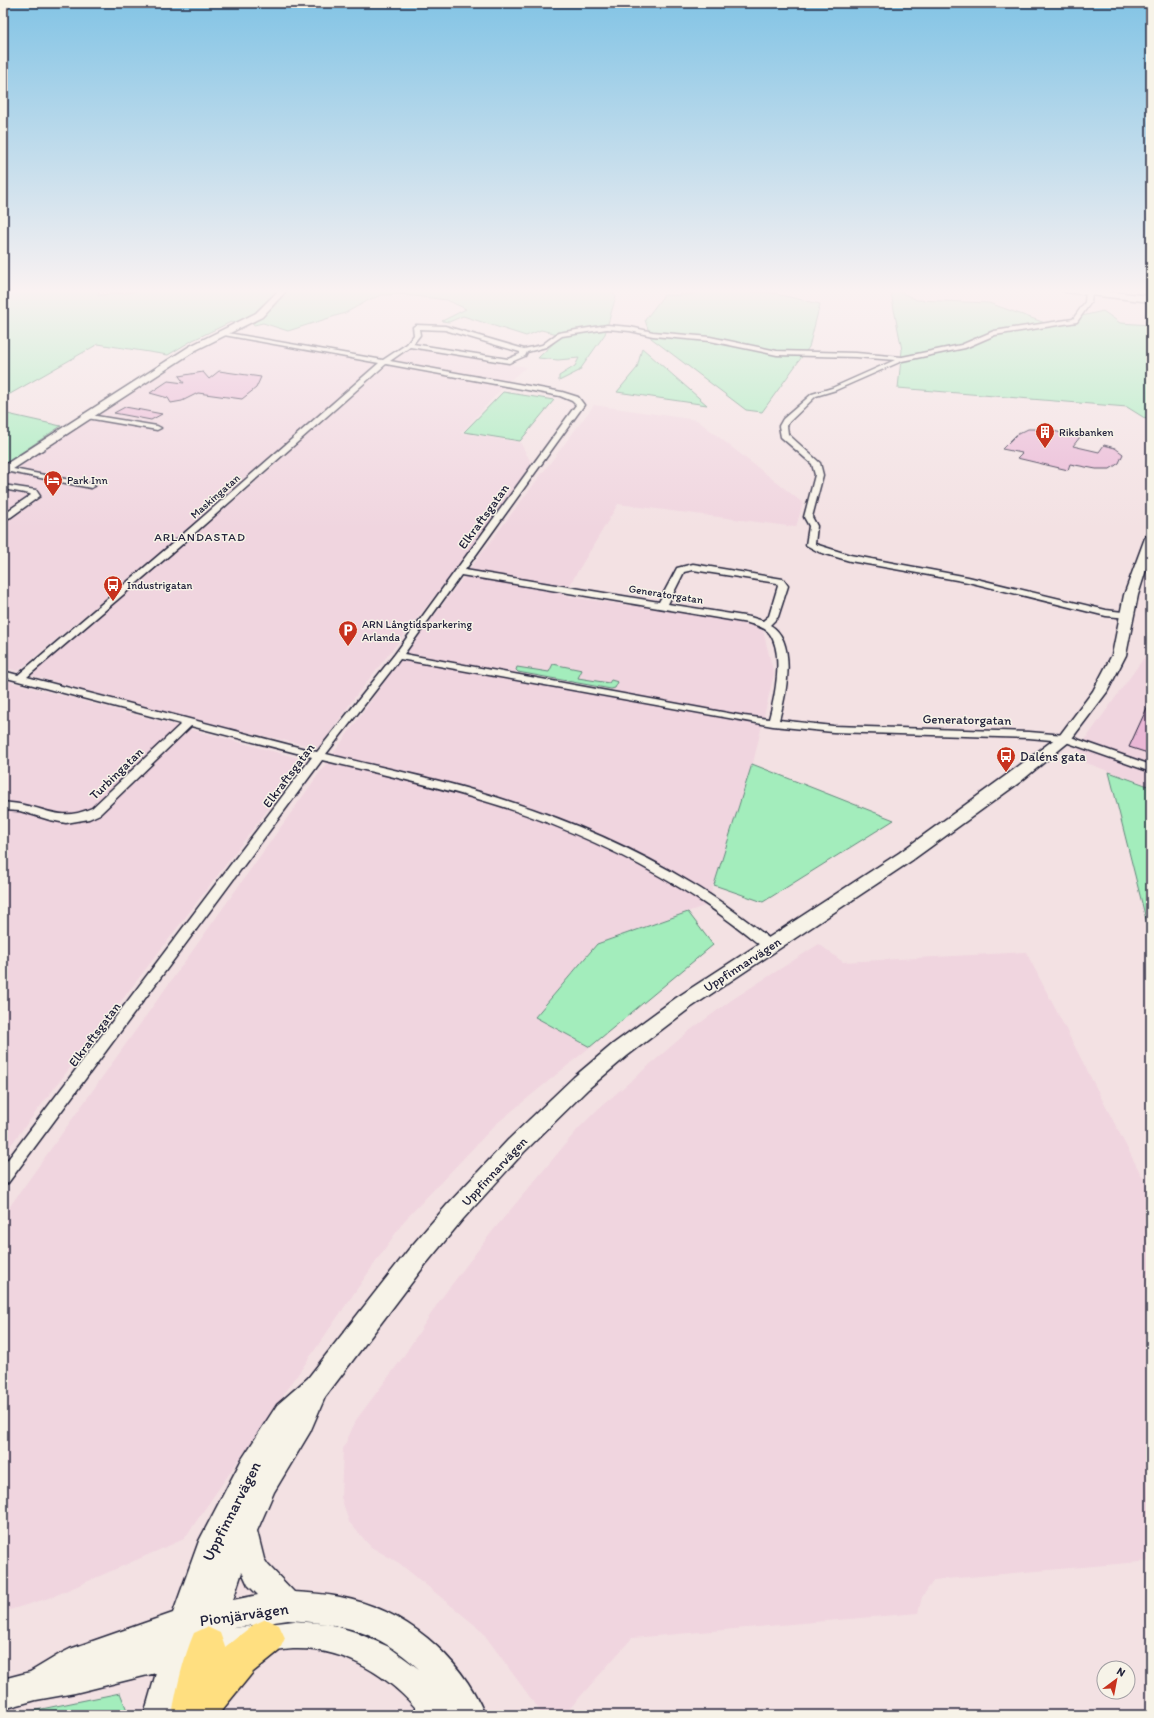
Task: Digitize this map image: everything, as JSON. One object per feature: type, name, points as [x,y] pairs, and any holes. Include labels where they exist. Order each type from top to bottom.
[{"type":"highway","points":[[192,1715],[197,1683],[195,1635]]},
{"type":"highway","points":[[192,1715],[240,1659],[266,1638]]},
{"type":"street","points":[[4,470],[160,369]]},
{"type":"street","name":"Maskingatan","points":[[20,678],[129,585],[376,369]]},
{"type":"street","name":"Elkraftsgatan","points":[[3,1178],[319,756],[398,656],[580,405],[574,399],[562,394],[424,369]]},
{"type":"street","points":[[879,369],[834,389],[814,395],[786,421],[783,426],[784,435],[816,464],[819,475],[808,517],[813,526],[810,545],[819,550],[847,557],[969,579],[1106,613],[1128,615]]},
{"type":"street","points":[[87,416],[157,428]]},
{"type":"street","points":[[4,470],[90,486]]},
{"type":"street","points":[[5,488],[26,473]]},
{"type":"street","points":[[3,517],[36,496],[34,492],[5,488]]},
{"type":"street","name":"Uppfinnarvägen","points":[[195,1635],[209,1552],[251,1468],[286,1414],[317,1386],[422,1251],[496,1168],[548,1114],[581,1083],[655,1023],[905,857],[1037,761],[1065,738],[1100,692],[1119,654],[1134,582],[1150,544]]},
{"type":"street","points":[[662,606],[680,570],[683,568],[693,567],[780,581],[783,586],[773,617],[764,625],[772,631],[777,638],[783,670],[782,684],[773,723]]},
{"type":"street","name":"Generatorgatan","points":[[459,572],[750,620],[764,625]]},
{"type":"street","name":"Generatorgatan","points":[[398,656],[681,708],[773,723],[867,731],[1016,734],[1065,738]]},
{"type":"street","points":[[3,674],[319,756],[459,790],[504,803],[556,821],[640,860],[687,886],[735,918],[770,946]]},
{"type":"street","name":"Turbingatan","points":[[4,807],[21,808],[65,820],[85,817],[96,811],[189,722]]},
{"type":"street","points":[[1065,738],[1151,769]]},
{"type":"street","name":"Uppfinnarvägen","points":[[195,1635],[231,1561],[243,1531],[283,1450],[301,1423],[317,1386]]},
{"type":"street","points":[[243,1531],[252,1564],[258,1575],[288,1606]]},
{"type":"street","name":"Pionjärvägen","points":[[3,1694],[36,1685],[75,1678],[195,1635],[288,1606],[322,1608],[341,1611],[373,1622],[395,1632],[417,1648],[438,1668],[454,1688],[470,1715]]},
{"type":"street","points":[[159,1715],[195,1635]]},
{"type":"street","name":"Pionjärvägen","points":[[195,1635],[266,1638],[294,1635],[329,1638],[355,1646],[379,1657],[400,1671],[418,1687],[441,1715]]},
{"type":"shaded area","points":[[166,369],[370,369],[177,538],[18,671],[3,667],[3,477]]},
{"type":"shaded area","points":[[381,369],[523,369],[508,382],[461,433],[520,442],[534,468],[495,514],[455,570],[355,697],[319,748],[192,720],[30,675],[243,493]]},
{"type":"shaded area","points":[[594,405],[697,420],[803,503],[796,527],[618,504],[563,596],[744,621],[763,631],[774,674],[750,776],[707,905],[597,944],[535,1017],[590,1047],[496,1124],[404,1221],[184,1539],[52,1597],[3,1612],[3,1216],[393,670]]},
{"type":"shaded area","points":[[1151,648],[1151,786],[1072,758]]},
{"type":"shaded area","points":[[3,680],[306,760],[3,1155]]},
{"type":"shaded area","points":[[819,944],[843,962],[1026,952],[1151,1194],[1151,1561],[934,1580],[922,1597],[918,1613],[632,1638],[564,1715],[543,1715],[481,1630],[399,1563],[371,1547],[349,1522],[341,1497],[343,1449],[356,1420],[401,1360],[440,1300],[491,1233],[578,1129],[597,1110],[689,1031],[733,999]]},
{"type":"green space","points":[[3,369],[54,369],[3,398]]},
{"type":"green space","points":[[570,369],[580,369],[559,381],[559,376]]},
{"type":"green space","points":[[636,369],[666,369],[707,405],[617,392]]},
{"type":"green space","points":[[692,369],[793,369],[762,412],[746,410]]},
{"type":"green space","points":[[900,369],[1151,369],[1151,422],[1127,407],[898,388]]},
{"type":"green space","points":[[503,392],[554,400],[520,441],[464,432]]},
{"type":"green space","points":[[3,413],[61,426],[3,465]]},
{"type":"green space","points":[[553,664],[582,670],[578,678],[609,683],[611,680],[618,682],[615,688],[611,689],[518,672],[516,670],[517,667],[549,672]]},
{"type":"green space","points":[[752,764],[894,820],[763,902],[714,885]]},
{"type":"green space","points":[[1109,772],[1151,787],[1151,939]]},
{"type":"green space","points":[[688,912],[713,945],[590,1047],[535,1017],[597,944]]},
{"type":"green space","points":[[120,1693],[129,1715],[12,1715]]},
{"type":"building","points":[[219,371],[261,377],[256,388],[242,399],[198,393],[182,401],[171,403],[168,398],[150,393],[168,381],[184,383],[179,376],[203,372],[209,379]]},
{"type":"building","points":[[125,407],[162,414],[151,420],[114,413]]},
{"type":"building","name":"Riksbanken","points":[[1028,429],[1044,429],[1080,437],[1073,446],[1099,452],[1104,445],[1115,448],[1123,454],[1119,463],[1110,469],[1096,469],[1070,464],[1068,470],[1017,458],[1022,453],[1002,449],[1016,435]]},
{"type":"building","points":[[1151,699],[1151,754],[1129,747]]},
{"type":"place","name":"Riksbanken","points":[[1045,449]]},
{"type":"place","name":"Park Inn","points":[[53,497]]},
{"type":"place","name":"Industrigatan","points":[[113,602]]},
{"type":"place","name":"ARN Långtidsparkering Arlanda","points":[[348,647]]},
{"type":"place","name":"Daléns gata","points":[[1006,773]]},
{"type":"district","name":"ARLANDASTAD","points":[[200,537]]}]
